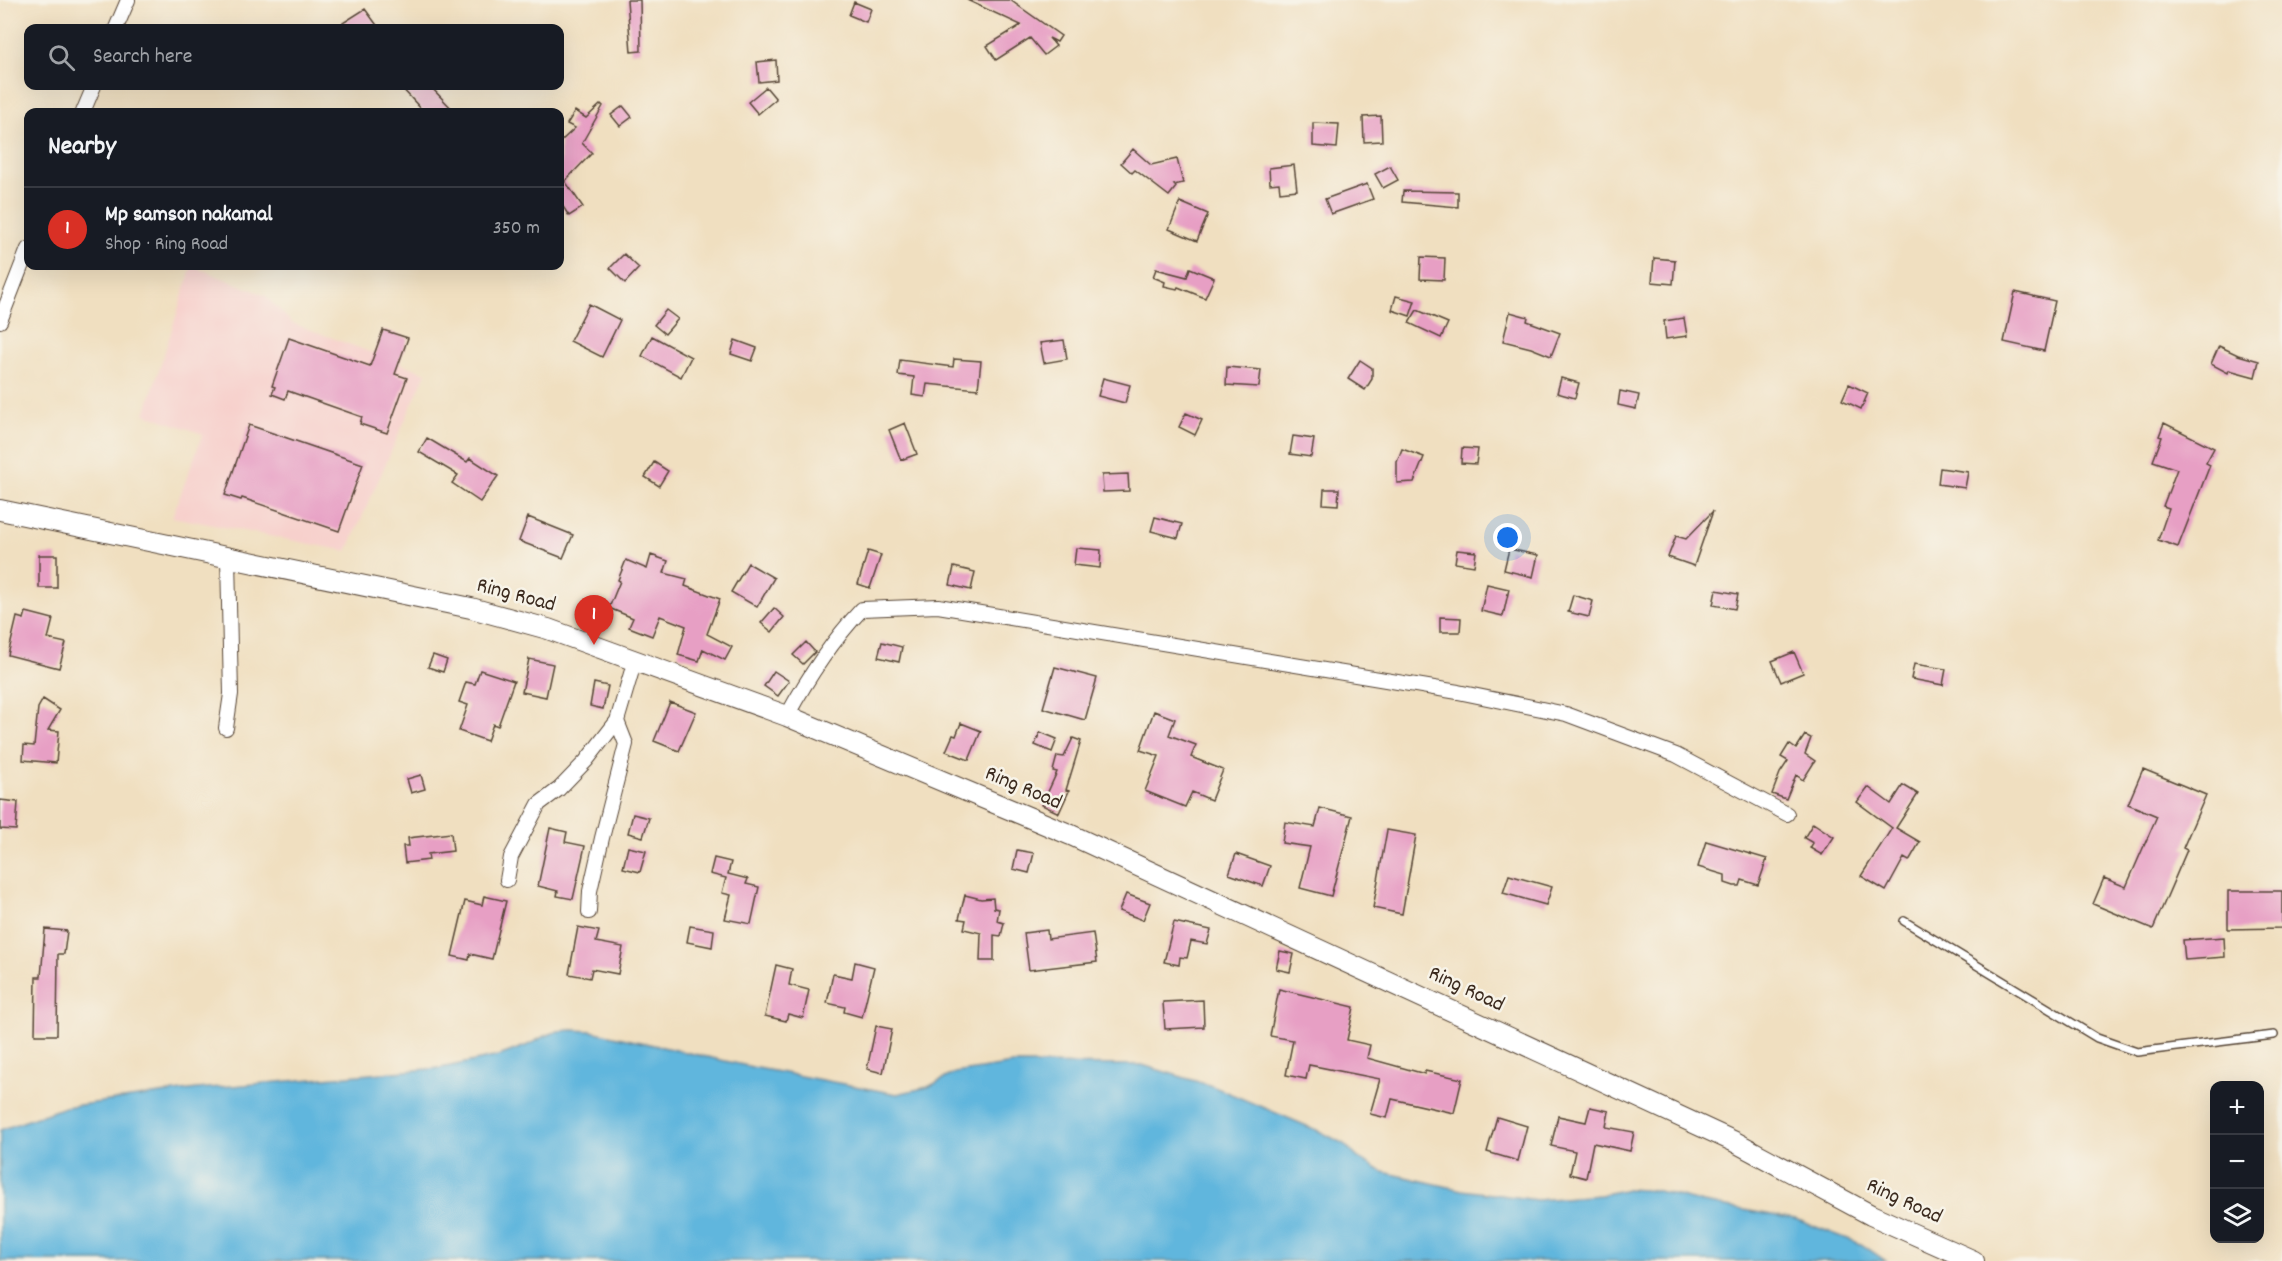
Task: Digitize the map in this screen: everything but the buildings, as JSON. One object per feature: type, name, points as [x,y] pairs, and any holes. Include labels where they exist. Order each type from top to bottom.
[{"type":"main road","name":"Ring Road","points":[[0,510],[471,608],[548,629],[787,716],[1071,835],[1511,1037],[1735,1142],[1871,1215],[1974,1261]]},
{"type":"street","points":[[118,24],[128,0]]},
{"type":"street","points":[[85,108],[92,90]]},
{"type":"street","points":[[0,321],[24,259]]},
{"type":"street","points":[[226,728],[231,694],[228,558]]},
{"type":"street","points":[[787,716],[811,672],[839,633],[862,609],[939,606],[1458,692],[1566,714],[1676,755],[1786,814]]},
{"type":"street","points":[[507,880],[511,857],[539,804],[559,789],[586,761],[617,721],[635,660]]},
{"type":"street","points":[[589,912],[590,891],[626,744],[617,721]]},
{"type":"lane","points":[[1904,921],[2097,1038],[2137,1052],[2274,1035]]},
{"type":"shaded area","points":[[191,270],[202,270],[265,295],[292,323],[426,373],[347,551],[172,517],[203,434],[145,414]]},
{"type":"water","points":[[558,1031],[591,1031],[752,1067],[897,1094],[928,1087],[955,1073],[1013,1064],[1142,1065],[1212,1086],[1321,1132],[1344,1144],[1358,1158],[1383,1172],[1462,1190],[1537,1200],[1601,1195],[1627,1189],[1658,1191],[1703,1203],[1795,1219],[1861,1244],[1886,1261],[0,1261],[0,1130],[65,1107],[197,1089],[441,1068],[499,1056]]},
{"type":"place","name":"Mp samson nakamal","points":[[594,645]]}]
